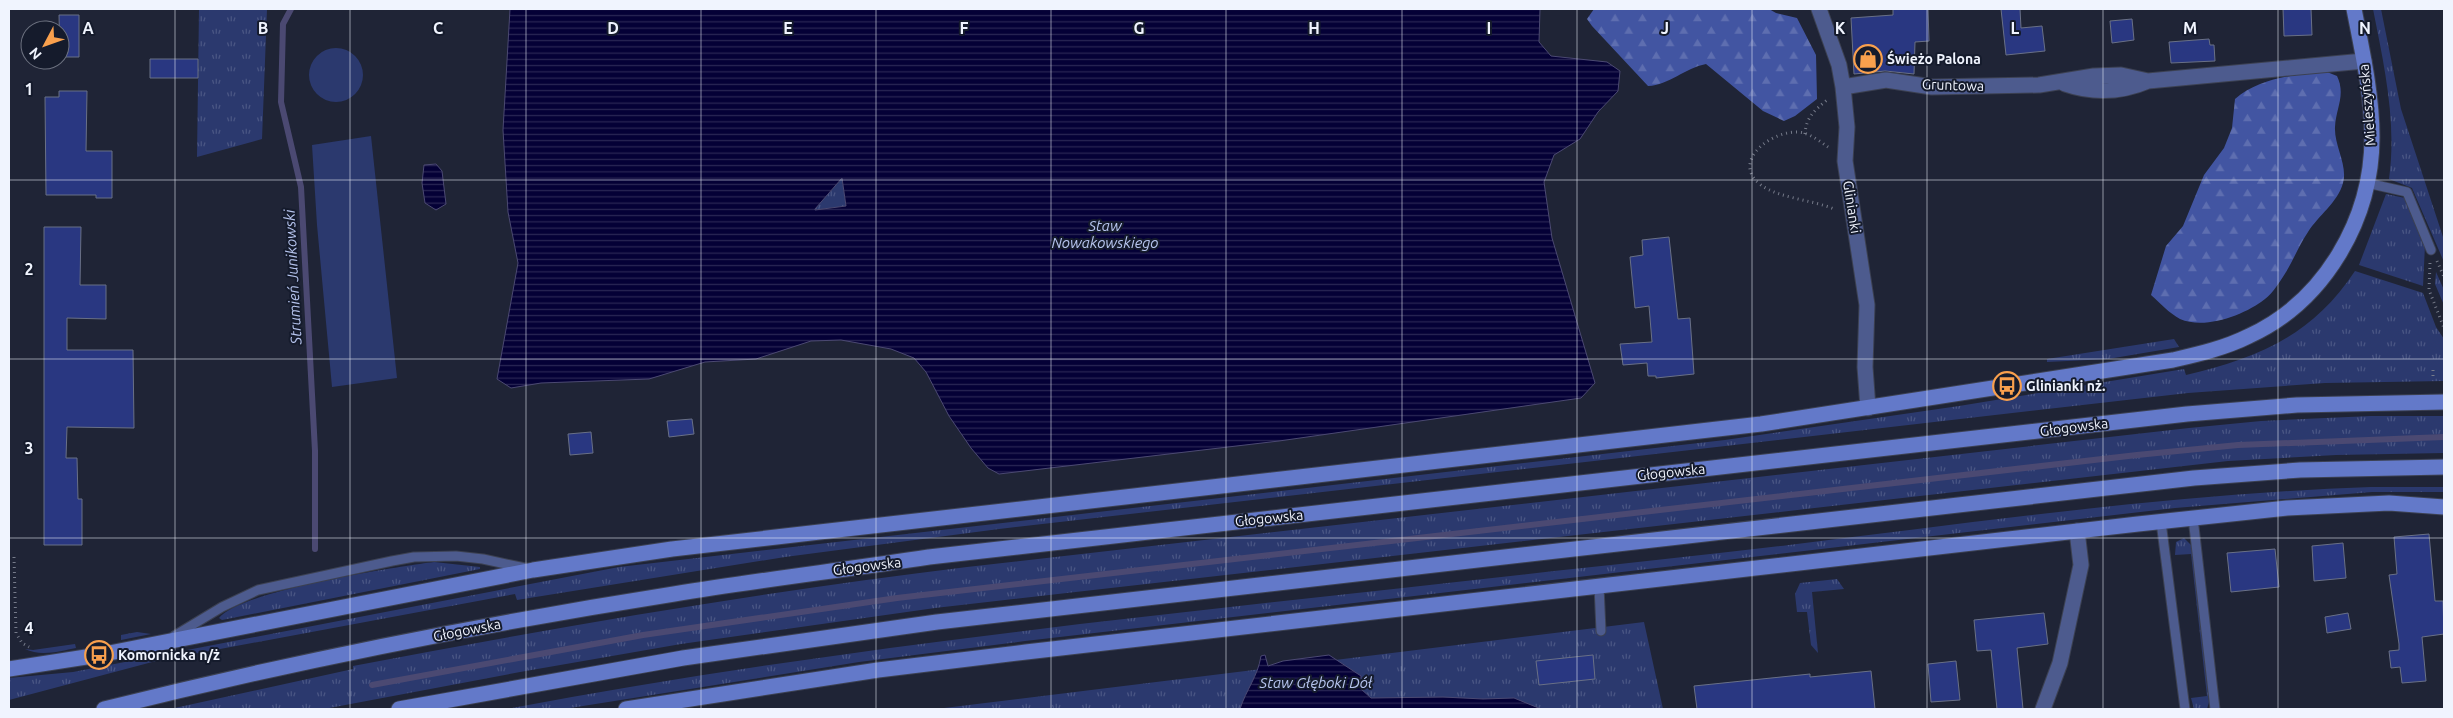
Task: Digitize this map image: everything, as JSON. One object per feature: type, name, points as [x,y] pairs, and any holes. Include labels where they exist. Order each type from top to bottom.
[{"type":"street","name":"Glinianki","points":[[1819,9],[1839,65],[1843,87],[1847,127],[1845,161],[1868,306],[1865,367],[1868,408]]},
{"type":"street","name":"Mieleszyńska","points":[[1868,408],[2173,360],[2223,347],[2265,328],[2288,312],[2323,278],[2337,259],[2359,215],[2368,183],[2372,135],[2364,61],[2354,9]]},
{"type":"street","name":"Gruntowa","points":[[1843,87],[1886,80],[1932,87],[2064,83],[2121,75],[2148,81],[2364,61]]},
{"type":"street","name":"Głogowska","points":[[104,709],[388,644],[518,620],[673,594],[929,557],[2205,412],[2297,405],[2444,402]]},
{"type":"street","points":[[9,669],[99,655],[533,570],[672,549],[1752,425],[1868,408]]},
{"type":"street","points":[[399,709],[683,658],[1010,613],[2185,479],[2300,470],[2444,467]]},
{"type":"street","points":[[626,709],[898,668],[2077,531],[2287,508],[2360,504],[2444,506]]},
{"type":"street","points":[[2043,709],[2060,663],[2081,565],[2077,531]]},
{"type":"lane","points":[[2368,183],[2407,192],[2431,250]]},
{"type":"lane","points":[[2194,518],[2215,709]]},
{"type":"lane","points":[[2161,522],[2185,709]]},
{"type":"lane","points":[[161,643],[222,607],[258,590],[414,557],[456,556],[483,559],[533,570]]},
{"type":"lane","points":[[1599,586],[1601,631]]},
{"type":"path","points":[[1805,134],[1806,124],[1811,114],[1843,87]]},
{"type":"path","points":[[1845,161],[1827,146],[1805,134],[1780,134],[1770,138],[1754,155],[1750,163],[1751,174],[1763,187],[1828,206],[1854,217]]},
{"type":"path","points":[[2431,250],[2429,290],[2444,328]]},
{"type":"path","points":[[2433,368],[2433,376]]},
{"type":"path","points":[[9,557],[14,557],[16,634],[26,645],[35,648]]},
{"type":"green space","points":[[199,9],[267,9],[262,139],[197,157]]},
{"type":"green space","points":[[1594,9],[1769,9],[1776,13],[1797,18],[1816,55],[1817,99],[1795,116],[1784,121],[1763,111],[1706,64],[1663,83],[1648,86],[1587,19]]},
{"type":"green space","points":[[2373,9],[2381,9],[2401,109],[2444,240],[2444,262],[2412,188],[2389,179],[2391,158],[2390,115],[2385,72]]},
{"type":"green space","points":[[336,48],[346,50],[355,56],[361,65],[363,75],[361,85],[355,94],[346,100],[336,102],[326,100],[317,94],[311,85],[309,75],[311,65],[317,56],[326,50]]},
{"type":"green space","points":[[2327,72],[2337,76],[2341,89],[2335,134],[2344,176],[2337,196],[2312,226],[2282,279],[2265,299],[2236,315],[2213,322],[2190,322],[2176,317],[2151,295],[2166,246],[2183,226],[2204,175],[2224,148],[2232,128],[2235,99],[2255,86],[2278,78]]},
{"type":"green space","points":[[371,136],[397,378],[332,387],[317,225],[312,145]]},
{"type":"green space","points":[[842,178],[846,206],[814,210]]},
{"type":"green space","points":[[2386,194],[2405,198],[2425,245],[2423,286],[2359,265]]},
{"type":"green space","points":[[2355,271],[2423,293],[2436,327],[2444,339],[2444,381],[2325,383],[2188,393],[999,529],[785,557],[517,600],[515,594],[156,661],[9,700],[9,678],[73,672],[619,567],[1725,440],[1959,406],[2184,369],[2186,375],[2237,361],[2281,341],[2302,328],[2321,312]]},
{"type":"green space","points":[[2436,272],[2444,290],[2444,305],[2435,284]]},
{"type":"green space","points":[[2174,339],[2179,347],[2108,359],[2047,362],[2047,359]]},
{"type":"green space","points":[[2371,416],[2444,416],[2444,453],[2336,455],[2228,461],[935,608],[681,644],[324,709],[170,709],[353,669],[353,666],[659,611],[890,577],[2189,428],[2261,421]]},
{"type":"green space","points":[[2371,487],[2444,487],[2444,492],[2372,492],[2175,508],[1025,641],[859,662],[564,709],[507,709],[767,665],[1029,630],[2152,502]]},
{"type":"green space","points":[[2184,538],[2192,546],[2209,702],[2207,709],[2194,709],[2191,698],[2207,696],[2191,554],[2175,555],[2176,542]]},
{"type":"green space","points":[[434,562],[480,567],[480,569],[222,620],[219,618],[233,608],[286,590],[354,575]]},
{"type":"green space","points":[[1837,579],[1844,589],[1812,592],[1818,653],[1811,645],[1807,612],[1797,612],[1795,594],[1800,583]]},
{"type":"green space","points":[[1644,622],[1663,709],[936,709]]},
{"type":"green space","points":[[137,632],[151,634],[121,640],[121,635]]},
{"type":"green space","points":[[75,644],[76,648],[50,653],[37,653],[25,649],[33,650]]},
{"type":"water","name":"Staw Nowakowskiego","points":[[510,9],[1540,9],[1539,42],[1551,56],[1607,62],[1620,71],[1618,91],[1598,112],[1580,139],[1554,155],[1544,182],[1552,238],[1595,383],[1581,398],[1279,441],[999,474],[988,468],[971,448],[949,416],[926,372],[914,358],[891,349],[841,340],[811,341],[756,359],[705,362],[649,379],[541,383],[511,388],[497,379],[518,263],[508,212],[503,130]],"holes":[[[842,178],[846,206],[815,210]]]},
{"type":"water","points":[[436,164],[442,171],[446,204],[436,210],[425,203],[422,183],[424,165]]},
{"type":"water","name":"Staw Głęboki Dół","points":[[1265,655],[1268,666],[1283,661],[1329,655],[1361,676],[1361,689],[1371,698],[1514,698],[1541,709],[1240,709],[1261,656]]},
{"type":"building","points":[[1893,9],[1928,9],[1929,41],[1915,42],[1914,74],[1885,71],[1854,74],[1851,18],[1893,15]]},
{"type":"building","points":[[2001,9],[2020,9],[2021,28],[2042,26],[2045,51],[2006,55]]},
{"type":"building","points":[[2283,9],[2311,9],[2312,35],[2284,36]]},
{"type":"building","points":[[59,15],[79,15],[79,57],[70,57],[70,20],[59,20]]},
{"type":"building","points":[[2132,19],[2134,40],[2112,43],[2110,21]]},
{"type":"building","points":[[2209,39],[2210,45],[2214,45],[2215,61],[2171,63],[2169,42]]},
{"type":"building","points":[[150,59],[198,59],[198,78],[150,78]]},
{"type":"building","points":[[59,91],[87,91],[86,151],[112,151],[112,198],[96,198],[96,195],[46,195],[45,97],[59,97]]},
{"type":"building","points":[[44,227],[81,227],[80,285],[106,285],[106,319],[67,318],[67,350],[133,350],[134,428],[67,427],[66,458],[77,458],[78,499],[82,499],[82,545],[44,545]]},
{"type":"building","points":[[1669,237],[1678,319],[1690,318],[1694,374],[1656,378],[1656,376],[1648,376],[1647,363],[1623,365],[1620,344],[1652,342],[1649,306],[1635,308],[1630,257],[1643,255],[1642,240]]},
{"type":"building","points":[[692,419],[694,434],[669,437],[667,421]]},
{"type":"building","points":[[591,432],[593,453],[570,455],[568,434]]},
{"type":"building","points":[[2429,534],[2435,601],[2443,601],[2444,634],[2422,637],[2426,681],[2402,683],[2400,667],[2391,668],[2389,651],[2399,650],[2389,575],[2397,574],[2394,537]]},
{"type":"building","points":[[2343,543],[2346,578],[2314,581],[2312,546]]},
{"type":"building","points":[[2275,549],[2279,587],[2231,592],[2227,553]]},
{"type":"building","points":[[2044,613],[2048,644],[2017,648],[2023,709],[1997,709],[1991,650],[1977,651],[1974,620]]},
{"type":"building","points":[[2348,613],[2351,629],[2327,633],[2325,617]]},
{"type":"building","points":[[1593,655],[1595,679],[1539,685],[1536,661]]},
{"type":"building","points":[[1956,661],[1960,700],[1931,702],[1928,664]]},
{"type":"building","points":[[1871,671],[1875,709],[1697,709],[1694,686],[1810,674],[1810,677]]},
{"type":"waterway","name":"Strumień Junikowski","points":[[291,9],[283,24],[281,102],[301,187],[315,451],[315,549]]},
{"type":"waterway","points":[[372,685],[643,635],[897,598],[2137,455],[2238,445],[2444,437]]},
{"type":"place","name":"Świeżo Palona","points":[[1868,59]]},
{"type":"place","name":"Glinianki nż.","points":[[2007,386]]},
{"type":"place","name":"Komornicka n/ż","points":[[99,655]]}]
